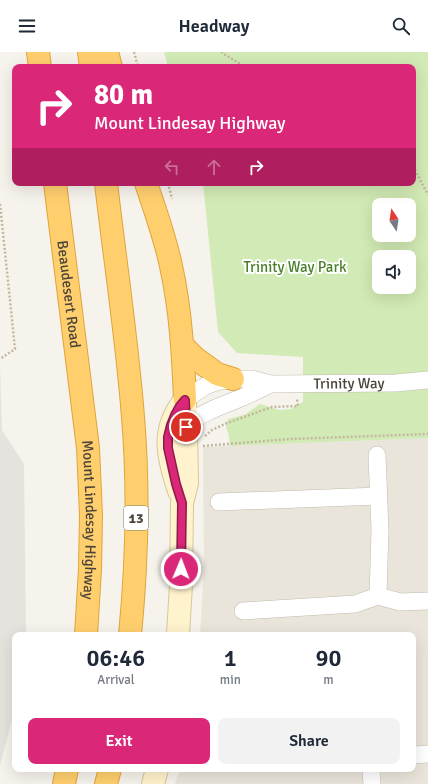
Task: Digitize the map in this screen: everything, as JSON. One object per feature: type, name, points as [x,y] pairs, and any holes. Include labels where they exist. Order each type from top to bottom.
[{"type":"highway","points":[[38,52],[40,64]]},
{"type":"highway","points":[[89,52],[91,64]]},
{"type":"highway","points":[[107,52],[109,64]]},
{"type":"highway","name":"Beaudesert Road","points":[[55,186],[83,406]]},
{"type":"highway","name":"13","points":[[106,186],[126,340],[133,418],[136,486],[136,537],[133,611],[130,632]]},
{"type":"highway","points":[[147,186],[171,266],[183,346],[185,400]]},
{"type":"highway","points":[[183,346],[195,358],[217,374],[233,379]]},
{"type":"highway","name":"Mount Lindesay Highway","points":[[83,406],[88,448],[90,515],[90,569],[86,632]]},
{"type":"highway","points":[[64,784],[66,772]]},
{"type":"highway","points":[[106,784],[109,772]]},
{"type":"highway","points":[[116,772],[117,784]]},
{"type":"street","name":"Trinity Way","points":[[185,400],[205,386],[216,382],[233,379],[252,378],[270,384],[396,383],[428,380]]},
{"type":"street","name":"Trinity Way","points":[[186,427],[193,420],[212,409],[255,392],[270,384]]},
{"type":"street","points":[[178,632],[181,584],[182,503],[187,483],[185,400]]},
{"type":"street","points":[[182,503],[168,448],[168,437],[177,411],[185,400]]},
{"type":"street","points":[[377,455],[380,530],[378,596]]},
{"type":"street","points":[[219,502],[378,496]]},
{"type":"street","points":[[243,611],[355,604],[378,596],[400,602],[428,601]]},
{"type":"street","points":[[416,755],[428,754]]},
{"type":"street","points":[[153,784],[156,772]]},
{"type":"street","points":[[371,772],[372,784]]},
{"type":"path","points":[[134,52],[137,64]]},
{"type":"path","points":[[221,52],[240,64]]},
{"type":"path","points":[[416,172],[428,195]]},
{"type":"path","points":[[169,186],[174,206]]},
{"type":"path","points":[[0,204],[15,350],[0,359]]},
{"type":"path","points":[[296,384],[298,406],[272,407],[227,423],[205,435],[199,446],[290,439],[428,434]]},
{"type":"shaded area","points":[[0,364],[2,430],[24,464],[26,632],[12,632],[12,720],[0,765]]},
{"type":"shaded area","points":[[428,438],[428,784],[175,784],[179,772],[416,772],[416,632],[200,632],[204,568],[203,447]]},
{"type":"green space","name":"Trinity Way Park","points":[[164,52],[428,52],[428,438],[230,446],[226,427],[228,419],[244,415],[260,404],[279,410],[291,409],[303,402],[303,357],[237,353],[218,332],[203,186],[416,186],[416,64],[167,64]]},
{"type":"route","points":[[181,569],[182,503],[170,459],[168,437],[175,415],[185,400],[186,427]]}]
